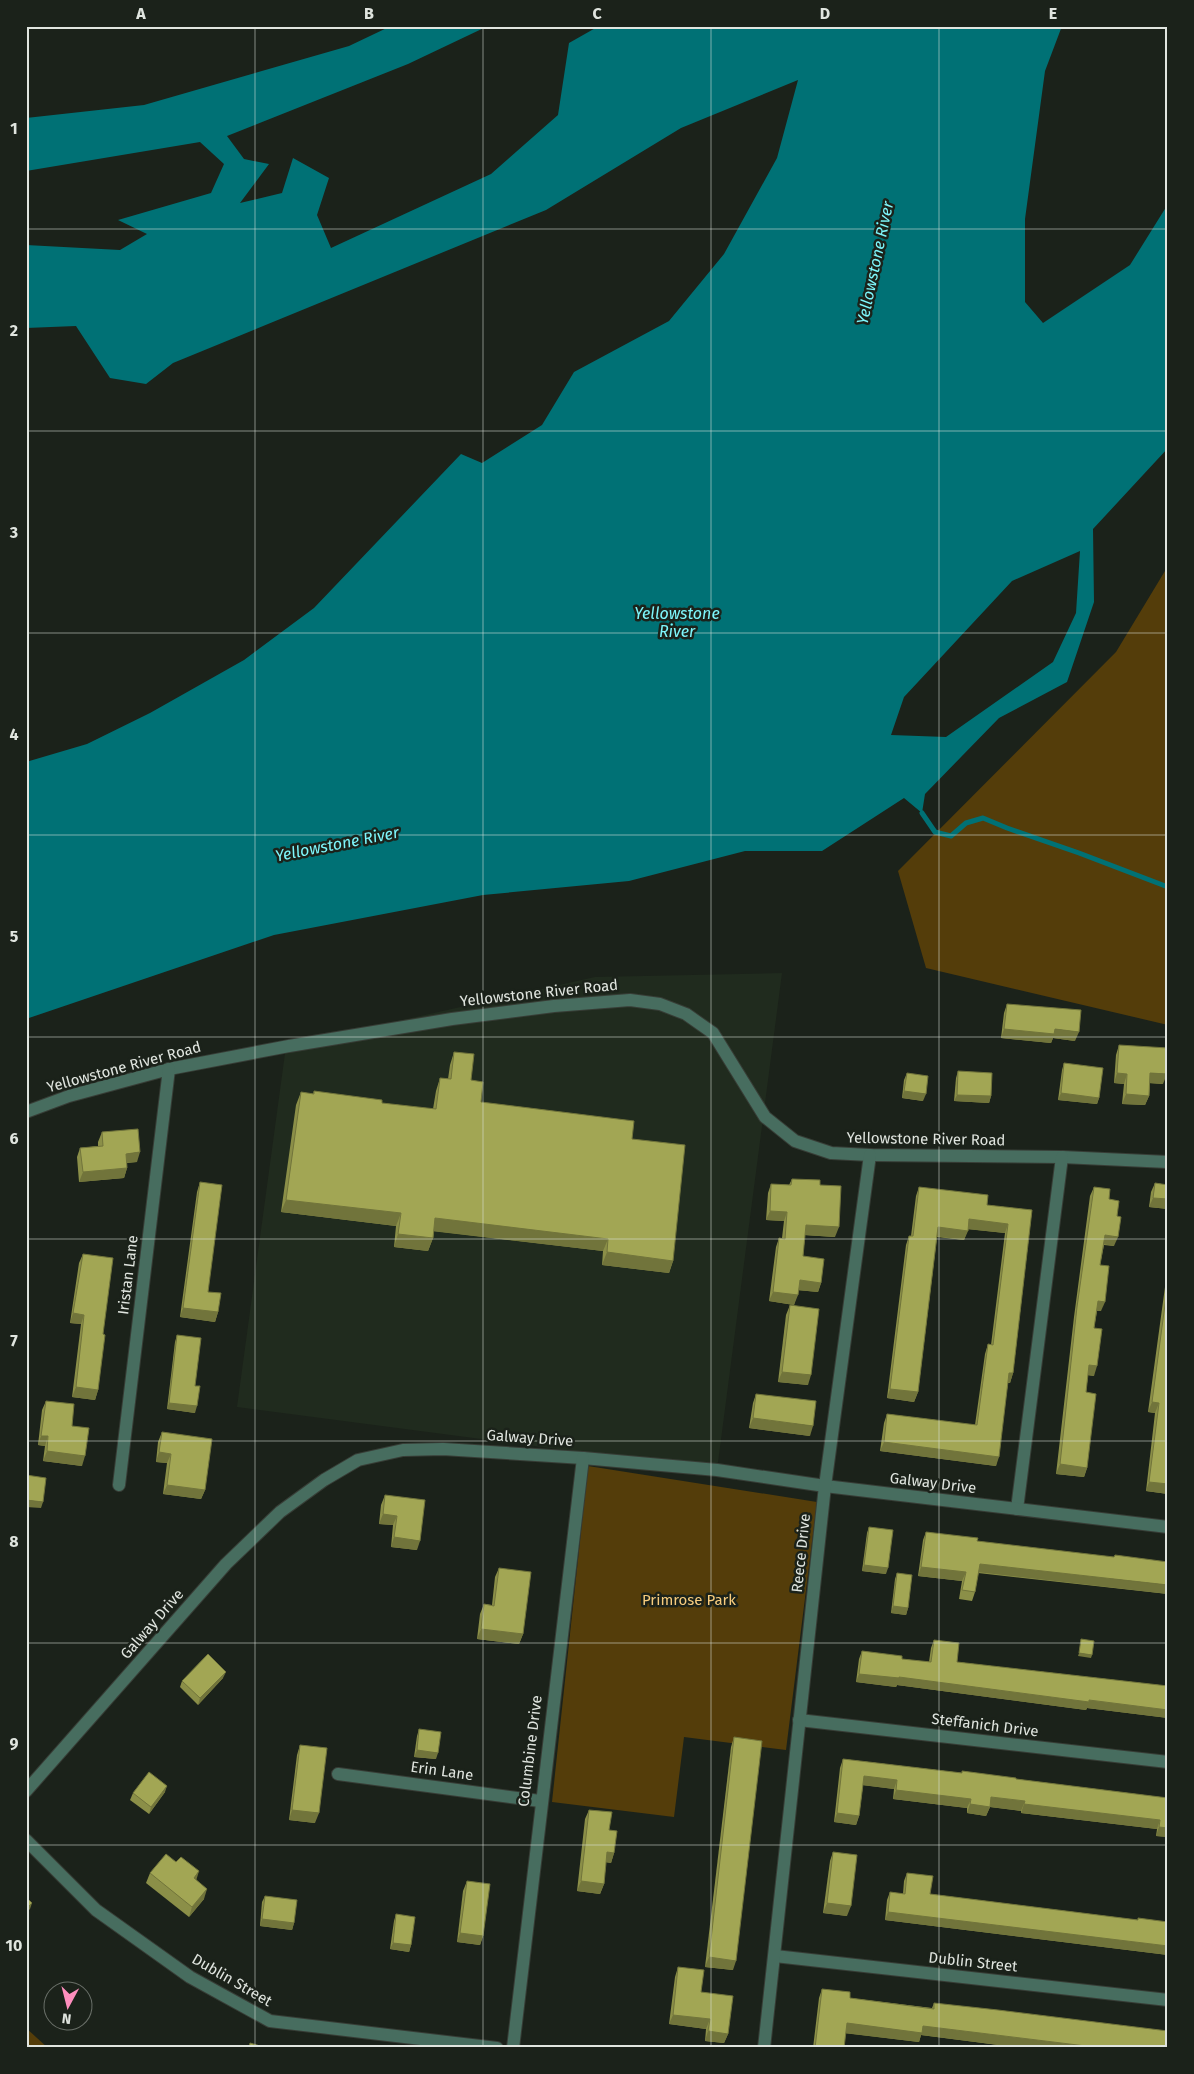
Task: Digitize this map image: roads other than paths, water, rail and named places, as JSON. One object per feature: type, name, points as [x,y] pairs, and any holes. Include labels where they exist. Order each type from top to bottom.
[{"type":"street","name":"Yellowstone River Road","points":[[26,1112],[69,1096],[169,1069],[289,1046],[452,1019],[554,1006],[630,1000],[660,1004],[686,1014],[713,1033],[765,1117],[795,1141],[831,1153],[1168,1162]]},
{"type":"street","name":"Iristan Lane","points":[[119,1485],[169,1069]]},
{"type":"street","name":"Reece Drive","points":[[764,2048],[825,1486],[870,1155]]},
{"type":"street","points":[[1017,1509],[1062,1158]]},
{"type":"street","name":"Galway Drive","points":[[26,1791],[226,1564],[280,1512],[332,1475],[358,1460],[403,1450],[443,1448],[583,1458],[717,1470],[825,1486],[1168,1527]]},
{"type":"street","name":"Columbine Drive","points":[[513,2048],[540,1801],[583,1458]]},
{"type":"street","name":"Steffanich Drive","points":[[799,1720],[1168,1762]]},
{"type":"street","name":"Erin Lane","points":[[338,1774],[540,1801]]},
{"type":"street","name":"Dublin Street","points":[[26,1840],[96,1910],[190,1977],[270,2021],[497,2048]]},
{"type":"street","name":"Dublin Street","points":[[775,1956],[1168,2000]]},
{"type":"water","name":"Yellowstone River","points":[[391,26],[488,26],[408,64],[227,136],[244,159],[269,164],[240,203],[282,193],[293,158],[329,178],[317,215],[331,248],[491,174],[558,115],[569,43],[599,26],[1062,26],[1045,71],[1025,219],[1025,302],[1043,323],[1130,265],[1168,204],[1168,448],[1093,529],[1094,602],[1067,682],[999,718],[925,794],[922,813],[904,798],[822,851],[745,851],[629,881],[483,895],[274,935],[26,1019],[26,762],[87,744],[150,713],[244,660],[314,608],[461,454],[482,463],[542,425],[574,372],[669,321],[724,254],[777,158],[798,80],[681,128],[546,210],[173,363],[146,384],[110,378],[76,326],[26,328],[26,245],[120,250],[147,234],[118,220],[211,193],[224,164],[200,142],[26,171],[26,118],[144,105],[349,46]],"holes":[[[1080,551],[1076,613],[1053,662],[946,737],[891,735],[904,697],[1012,581]]]},
{"type":"waterway","points":[[922,813],[935,832],[951,836],[966,823],[983,818],[1168,887]]},
{"type":"park label","name":"Primrose Park","points":[[689,1600]]}]
